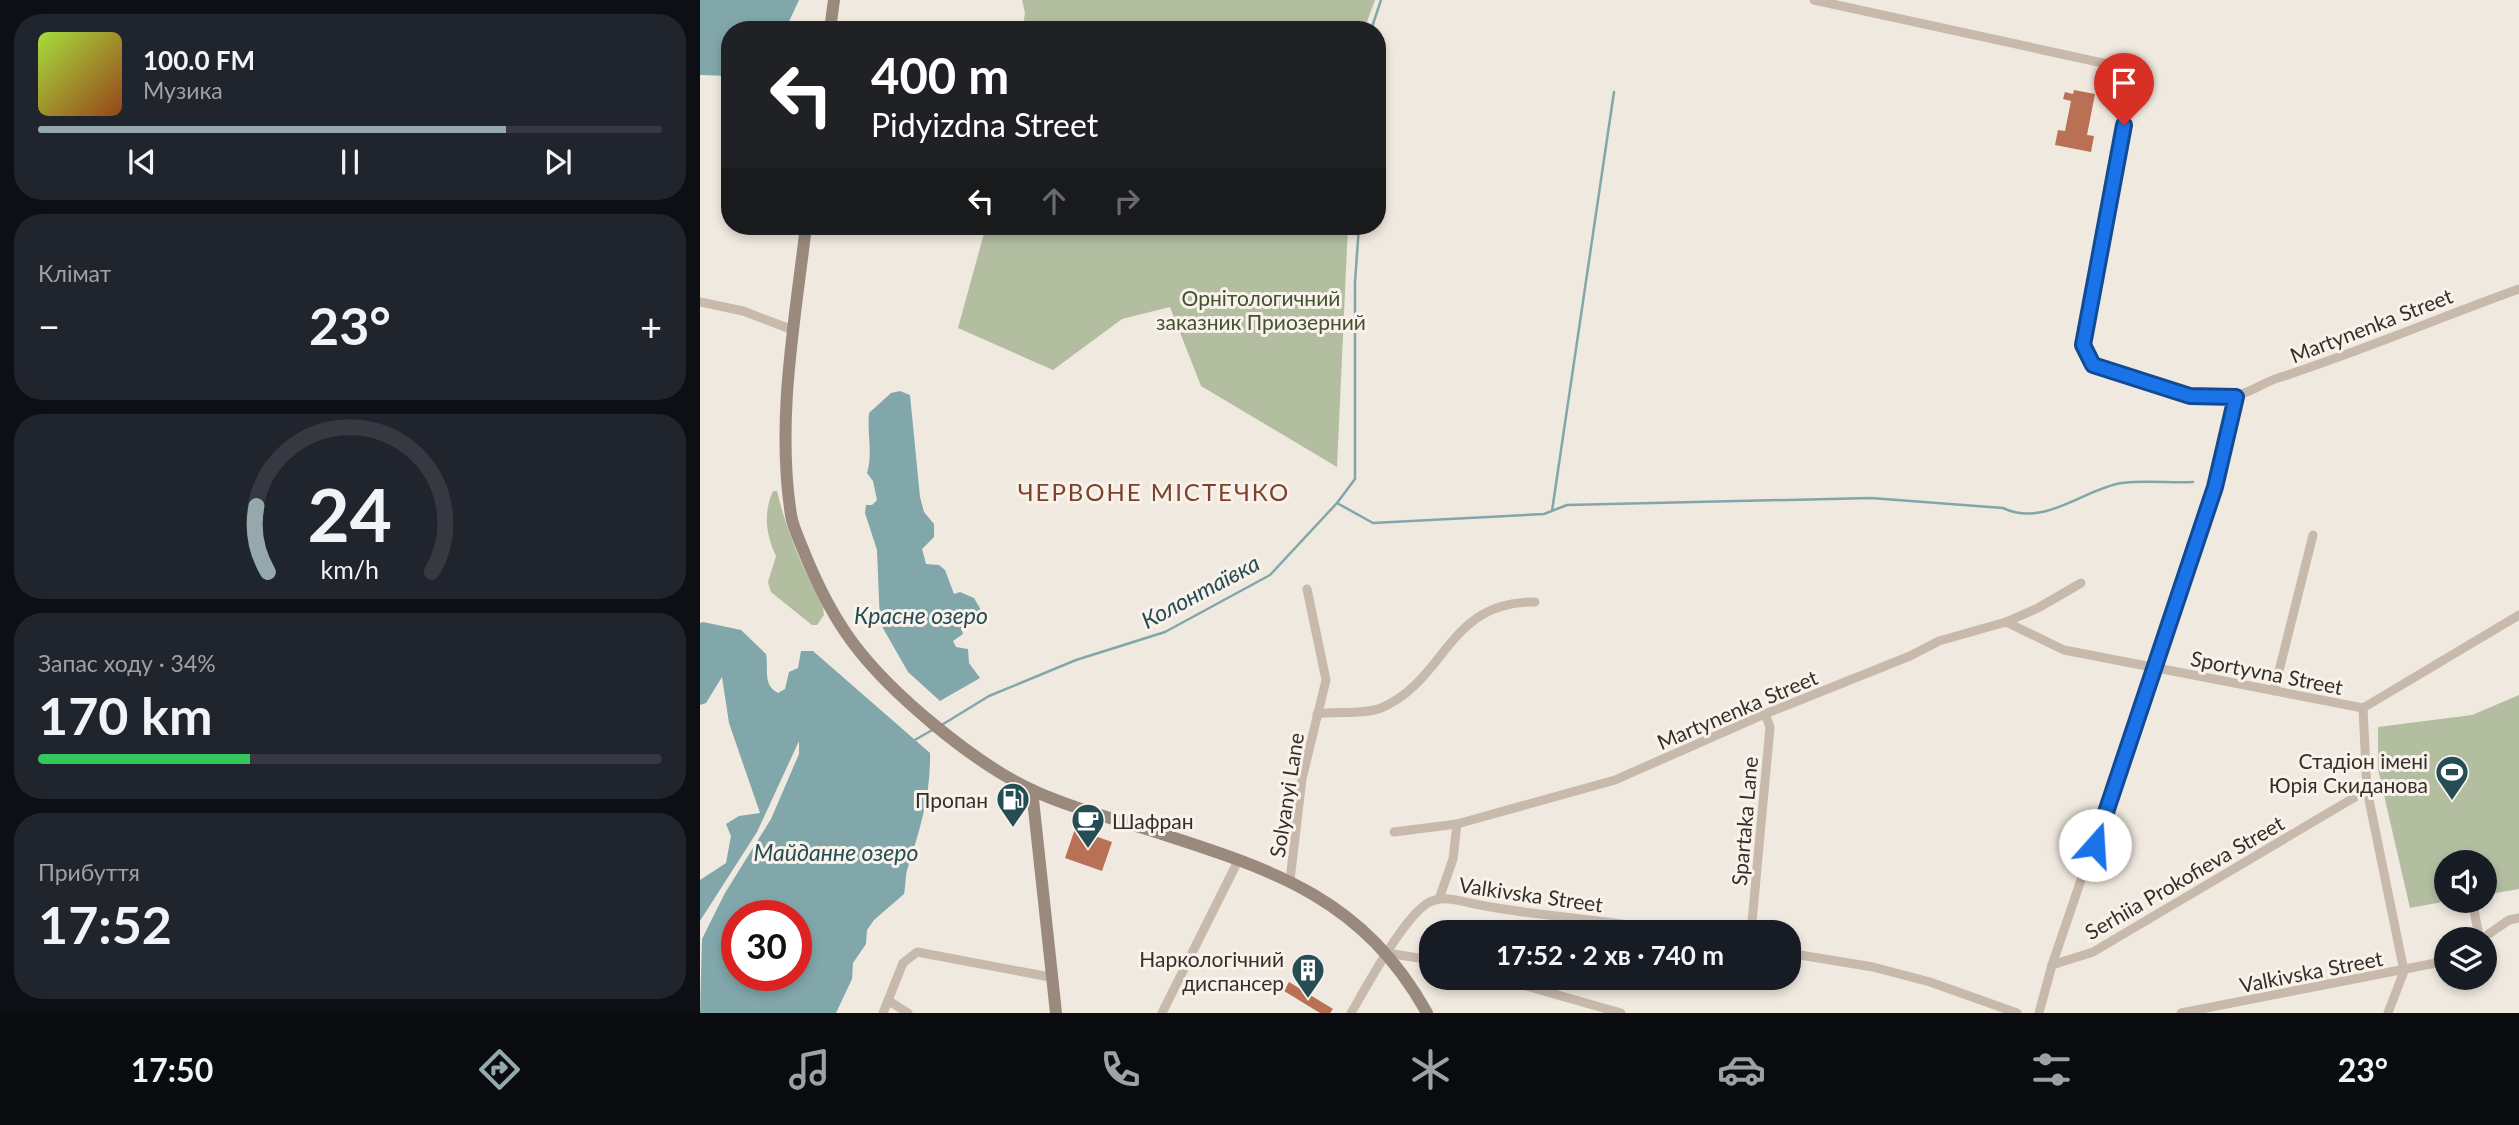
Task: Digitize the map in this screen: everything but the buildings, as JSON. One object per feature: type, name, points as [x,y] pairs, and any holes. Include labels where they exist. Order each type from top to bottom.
[{"type":"main road","points":[[831,21],[834,0]]},
{"type":"main road","points":[[805,235],[793,330],[786,450],[791,518],[818,585],[853,643],[922,712],[974,756],[1032,790],[1239,859],[1290,880],[1338,909],[1386,953],[1427,1013]]},
{"type":"main road","points":[[1032,790],[1056,1013]]},
{"type":"street","points":[[1814,0],[2134,70],[2083,345],[2093,365],[2190,396],[2236,397],[2215,487],[2152,669],[2102,826],[2052,965],[2039,1013]]},
{"type":"street","name":"Martynenka Street","points":[[2236,397],[2262,383],[2360,351],[2442,316],[2519,289]]},
{"type":"street","points":[[700,302],[743,311],[793,330]]},
{"type":"street","points":[[2274,691],[2313,535]]},
{"type":"street","name":"Martynenka Street","points":[[1394,832],[1457,824],[1615,780],[1765,714],[1910,656],[1939,640],[2006,622],[2038,608],[2081,583]]},
{"type":"street","name":"Solyanyi Lane","points":[[1290,880],[1298,800],[1326,680],[1307,589]]},
{"type":"street","name":"Solyanyi Lane","points":[[1317,714],[1379,709],[1413,685],[1461,630],[1478,615],[1511,601],[1535,602]]},
{"type":"street","points":[[2388,1013],[2404,971],[2367,790],[2363,708],[2519,615]]},
{"type":"street","name":"Sportyvna Street","points":[[2006,622],[2064,650],[2363,708]]},
{"type":"street","name":"Spartaka Lane","points":[[1752,920],[1770,727],[1765,714]]},
{"type":"street","name":"Serhiia Prokofieva Street","points":[[2052,965],[2093,952],[2367,790]]},
{"type":"street","points":[[1439,899],[1453,859],[1457,824]]},
{"type":"street","points":[[1162,1013],[1239,859]]},
{"type":"street","name":"Valkivska Street","points":[[1386,953],[1422,907],[1439,899],[1572,920]]},
{"type":"street","points":[[2497,928],[2509,920],[2519,918]]},
{"type":"street","points":[[883,1013],[904,963],[917,952],[1051,977]]},
{"type":"street","points":[[1351,1013],[1386,953],[1419,958]]},
{"type":"street","points":[[1801,955],[1873,967],[1930,982],[2017,1013]]},
{"type":"street","name":"Valkivska Street","points":[[2181,1013],[2434,964]]},
{"type":"street","points":[[1540,990],[1621,1013]]},
{"type":"street","points":[[889,1001],[908,1013]]},
{"type":"green space","points":[[1022,0],[1375,0],[1367,21],[1024,21]]},
{"type":"green space","name":"Орнiтологичний заказник Приозерний","points":[[984,235],[1348,235],[1337,467],[1201,386],[1170,307],[1122,319],[1053,370],[958,328]]},
{"type":"green space","points":[[773,491],[777,491],[796,550],[823,607],[824,615],[817,625],[812,625],[771,592],[768,582],[776,556],[768,532],[767,516]]},
{"type":"green space","name":"Стадiон імені Юрія Скиданова","points":[[2519,695],[2519,889],[2497,893],[2497,850],[2434,850],[2434,904],[2410,908],[2378,769],[2378,727],[2472,715]]},
{"type":"water","points":[[700,0],[799,0],[789,21],[721,21],[721,76],[700,75]]},
{"type":"water","name":"Красне озеро","points":[[900,391],[910,395],[920,497],[924,512],[934,524],[934,537],[922,549],[926,564],[939,565],[945,570],[954,594],[960,592],[974,598],[985,617],[961,627],[963,634],[953,641],[956,647],[968,649],[969,663],[980,678],[940,701],[908,672],[880,623],[877,550],[865,513],[866,505],[872,505],[877,500],[873,481],[867,473],[870,458],[869,413],[891,393]]},
{"type":"water","name":"Майданне озеро","points":[[703,622],[741,630],[766,654],[768,681],[778,693],[785,689],[789,672],[798,668],[801,651],[813,651],[930,753],[927,797],[907,870],[904,894],[874,920],[867,930],[866,944],[853,963],[852,979],[836,1013],[700,1013],[702,939],[721,901],[721,991],[812,991],[812,900],[722,900],[771,819],[799,754],[799,741],[757,832],[700,921],[700,880],[726,863],[731,836],[726,824],[739,816],[760,813],[729,723],[722,677],[706,703],[700,705],[700,623]]},
{"type":"waterway","name":"Колонтаївка","points":[[1374,21],[1381,0]]},
{"type":"waterway","points":[[1552,511],[1614,92]]},
{"type":"waterway","name":"Колонтаївка","points":[[940,726],[989,696],[1076,660],[1165,632],[1270,575],[1337,503],[1355,479],[1355,282],[1358,235]]},
{"type":"waterway","points":[[1337,503],[1373,523],[1544,514],[1567,505],[1871,498],[2003,508],[2019,513],[2034,513],[2064,505],[2108,486],[2122,483],[2193,482]]},
{"type":"waterway","name":"Колонтаївка","points":[[913,741],[934,729]]},
{"type":"place","name":"Стадiон імені Юрія Скиданова","points":[[2452,802]]},
{"type":"place","name":"Пропан","points":[[1013,829]]},
{"type":"place","name":"Шафран","points":[[1088,850]]},
{"type":"place","name":"Наркологічний диспансер","points":[[1308,1000]]},
{"type":"district","name":"ЧЕРВОНЕ МІСТЕЧКО","points":[[1154,491]]},
{"type":"route","points":[[2095,845],[2215,487],[2236,397],[2190,396],[2093,365],[2083,345],[2124,125]]}]
